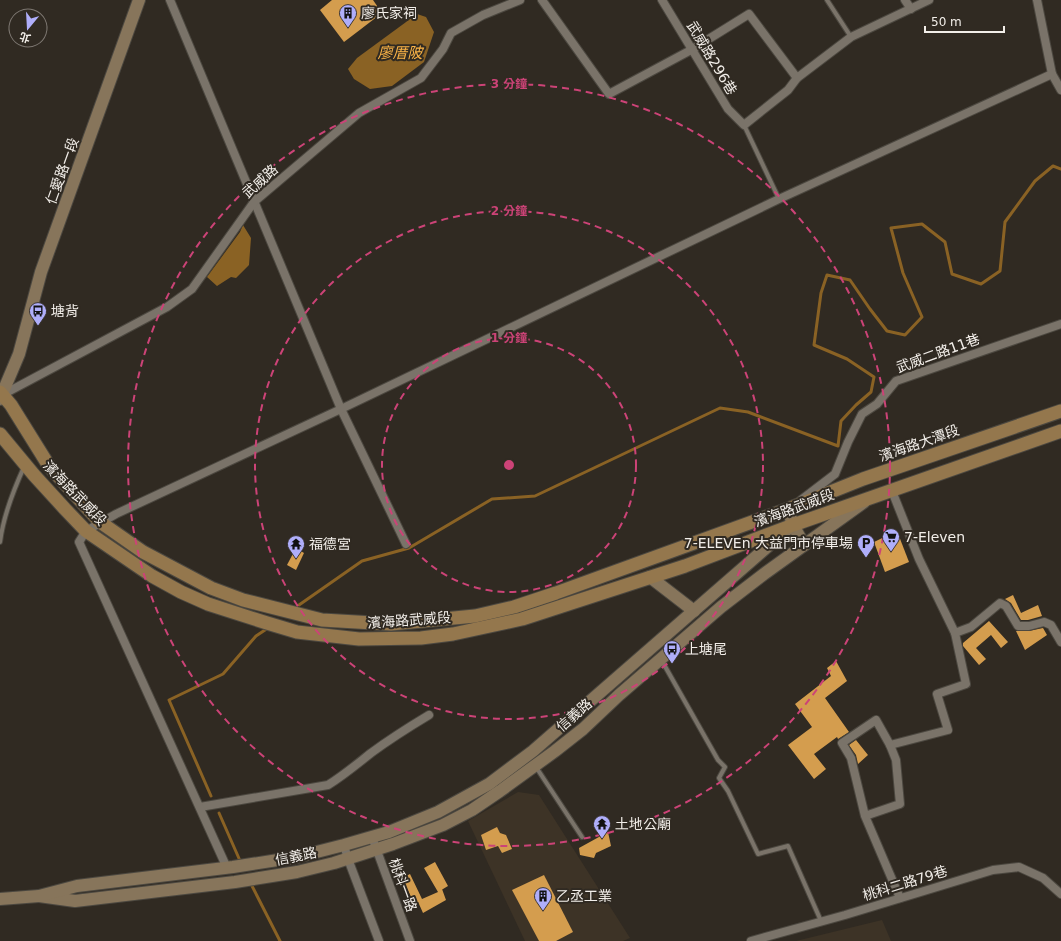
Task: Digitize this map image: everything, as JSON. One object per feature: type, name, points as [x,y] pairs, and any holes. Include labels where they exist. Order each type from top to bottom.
[{"type":"main road","name":"仁愛路一段","points":[[0,396],[19,354],[41,272],[139,0]]},
{"type":"main road","name":"濱海路武威段","points":[[0,396],[11,405],[49,466],[100,522],[143,552],[212,588],[243,600],[322,620],[392,624],[475,616],[514,607],[788,509]]},
{"type":"main road","name":"濱海路大潭段","points":[[788,509],[863,479],[1061,411]]},
{"type":"main road","points":[[866,500],[1061,431]]},
{"type":"main road","name":"濱海路武威段","points":[[0,434],[65,510],[86,531],[152,576],[181,592],[208,604],[267,623],[297,632],[359,639],[421,638],[453,634],[522,619],[685,566],[793,525],[866,500]]},
{"type":"main road","name":"信義路","points":[[39,896],[75,901],[238,882],[297,872],[376,850],[443,825],[472,810],[535,766],[583,728],[721,607],[866,500]]},
{"type":"main road","points":[[788,509],[793,525],[804,545]]},
{"type":"main road","name":"信義路","points":[[231,867],[297,856],[344,845],[389,832],[438,812],[489,784],[526,756],[793,525]]},
{"type":"main road","points":[[650,578],[694,611]]},
{"type":"main road","points":[[0,899],[39,896],[77,886],[231,867]]},
{"type":"street","points":[[170,0],[341,409],[406,544]]},
{"type":"street","name":"武威路","points":[[0,396],[167,307],[192,289],[254,202],[359,113],[421,78],[443,49],[451,33],[483,15],[520,0]]},
{"type":"street","points":[[542,0],[609,94],[691,50],[749,14],[797,78]]},
{"type":"street","name":"武威路296巷","points":[[662,0],[728,109],[744,125]]},
{"type":"street","points":[[905,0],[911,9]]},
{"type":"street","points":[[744,125],[788,90],[797,78],[851,37],[929,0]]},
{"type":"street","points":[[1037,0],[1052,74],[1061,90]]},
{"type":"street","points":[[231,867],[200,807],[79,542],[86,531],[116,514],[341,409],[779,199],[1052,74]]},
{"type":"street","name":"武威二路11巷","points":[[788,509],[835,474],[848,442],[862,414],[877,404],[896,381],[1061,324]]},
{"type":"street","points":[[890,745],[948,730],[937,694],[966,684],[955,633],[919,559],[892,491]]},
{"type":"street","points":[[955,633],[971,627],[1000,603],[1006,606],[1018,626],[1029,626],[1044,622],[1051,625],[1061,642]]},
{"type":"street","points":[[200,807],[328,785],[343,776],[370,754],[429,715]]},
{"type":"street","points":[[865,816],[900,804],[896,760],[890,745],[876,720],[842,743],[851,758],[865,816],[900,898]]},
{"type":"street","name":"桃科一路","points":[[372,837],[410,941]]},
{"type":"street","points":[[344,845],[379,941]]},
{"type":"street","name":"桃科二路79巷","points":[[751,941],[993,870],[1019,867],[1043,878],[1061,894]]},
{"type":"lane","points":[[828,0],[851,37]]},
{"type":"lane","points":[[744,125],[779,199]]},
{"type":"lane","points":[[0,542],[16,483],[25,464]]},
{"type":"lane","points":[[661,659],[718,760],[725,767],[719,778],[728,791],[758,854],[788,846],[821,921]]},
{"type":"lane","points":[[526,756],[535,766],[582,837]]},
{"type":"shaded area","points":[[518,792],[539,795],[630,938],[623,941],[525,941],[468,821]]},
{"type":"shaded area","points":[[882,920],[891,941],[796,941]]},
{"type":"water","name":"廖厝陂","points":[[417,14],[426,17],[434,32],[424,62],[392,86],[370,89],[354,79],[348,69],[357,58]]},
{"type":"water","points":[[243,225],[251,238],[249,265],[236,278],[231,277],[217,286],[207,277],[240,232]]},
{"type":"building","name":"廖氏家祠","points":[[332,0],[373,0],[382,13],[344,42],[320,10]]},
{"type":"building","name":"7-Eleven","points":[[897,531],[909,562],[885,572],[874,542]]},
{"type":"building","name":"福德宮","points":[[296,548],[304,553],[296,570],[287,565]]},
{"type":"building","points":[[1013,595],[1021,613],[1038,605],[1042,616],[1028,620],[1021,620],[1011,603],[1005,599]]},
{"type":"building","points":[[989,621],[1008,642],[1001,648],[991,635],[976,648],[986,659],[979,665],[963,646],[963,643]]},
{"type":"building","points":[[1043,628],[1047,635],[1025,650],[1016,631],[1029,631]]},
{"type":"building","points":[[836,661],[847,681],[825,698],[849,732],[838,739],[837,737],[814,754],[826,769],[814,779],[788,745],[812,727],[795,704],[831,676],[827,668]]},
{"type":"building","points":[[856,740],[868,755],[858,764],[856,755],[849,745]]},
{"type":"building","points":[[497,827],[500,833],[506,835],[512,849],[502,853],[498,846],[486,850],[481,835]]},
{"type":"building","name":"土地公廟","points":[[608,832],[611,846],[596,853],[594,858],[580,855],[579,848]]},
{"type":"building","points":[[435,862],[448,886],[442,889],[446,900],[423,913],[419,904],[415,905],[402,878],[410,874],[422,899],[438,892],[424,868]]},
{"type":"building","name":"乙丞工業","points":[[544,875],[573,932],[556,941],[539,941],[512,890]]},
{"type":"waterway","points":[[299,605],[362,561],[409,548],[492,499],[535,496],[720,408],[748,412],[838,446],[841,421],[871,392],[874,377],[847,359],[814,345],[821,293],[827,275],[850,280],[887,331],[905,335],[922,317],[903,273],[891,228],[922,224],[945,242],[952,274],[981,284],[1000,271],[1005,222],[1035,181],[1053,166],[1061,169]]},
{"type":"waterway","points":[[211,796],[169,700],[223,674],[256,636],[268,628]]},
{"type":"waterway","points":[[219,813],[241,863]]},
{"type":"waterway","points":[[250,882],[280,941]]},
{"type":"place","name":"廖氏家祠","points":[[348,28]]},
{"type":"place","name":"塘背","points":[[38,326]]},
{"type":"place","name":"7-Eleven","points":[[891,552]]},
{"type":"place","name":"7-ELEVEn 大益門市停車場","points":[[866,558]]},
{"type":"place","name":"福德宮","points":[[296,559]]},
{"type":"place","name":"上塘尾","points":[[672,664]]},
{"type":"place","name":"土地公廟","points":[[602,839]]},
{"type":"place","name":"乙丞工業","points":[[543,911]]}]
